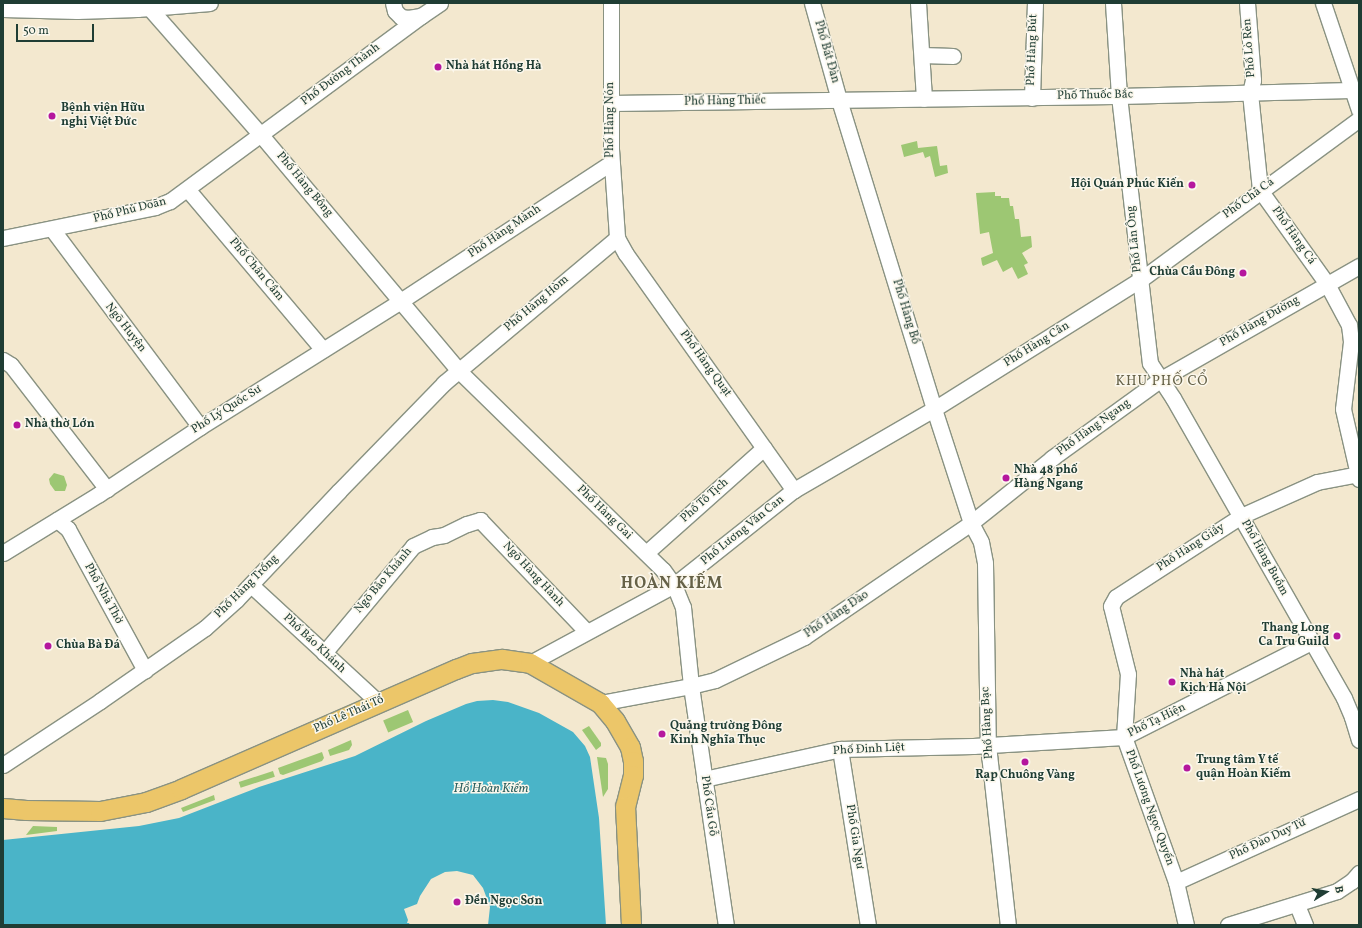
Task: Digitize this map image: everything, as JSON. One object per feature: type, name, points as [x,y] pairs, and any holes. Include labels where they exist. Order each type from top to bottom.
[{"type":"main road","name":"Phố Lê Thái Tổ","points":[[3,808],[26,810],[100,811],[146,802],[181,789],[378,702],[472,663],[502,659],[530,663],[600,703]]},
{"type":"main road","points":[[600,703],[624,734],[630,747],[633,762],[633,776],[625,806],[631,925]]},
{"type":"street","points":[[3,9],[77,11],[147,5],[210,3]]},
{"type":"street","points":[[393,3],[395,10],[401,17],[408,18],[421,16]]},
{"type":"street","name":"Phố Đường Thành","points":[[261,135],[440,3]]},
{"type":"street","name":"Phố Hàng Nón","points":[[611,3],[611,163],[617,238]]},
{"type":"street","name":"Phố Bát Đàn","points":[[812,3],[840,100]]},
{"type":"street","points":[[918,3],[924,99]]},
{"type":"street","name":"Phố Hàng Bút","points":[[1032,98],[1034,3]]},
{"type":"street","name":"Phố Lãn Ông","points":[[1113,3],[1119,96],[1150,363],[1161,379]]},
{"type":"street","name":"Phố Lò Rèn","points":[[1247,3],[1253,80],[1250,93]]},
{"type":"street","points":[[1323,3],[1351,90],[1359,110]]},
{"type":"street","name":"Phố Hàng Bông","points":[[147,5],[261,135],[458,370]]},
{"type":"street","points":[[922,55],[953,56]]},
{"type":"street","name":"Phố Thuốc Bắc","points":[[840,100],[1032,98],[1351,90]]},
{"type":"street","name":"Phố Hàng Cá","points":[[1250,93],[1260,190],[1327,284],[1349,325],[1351,342],[1343,409],[1358,476]]},
{"type":"street","name":"Phố Hàng Thiếc","points":[[611,103],[840,100]]},
{"type":"street","name":"Phố Hàng Bồ","points":[[840,100],[934,409],[971,523]]},
{"type":"street","name":"Phố Chả Cá","points":[[1140,280],[1260,190],[1359,119]]},
{"type":"street","name":"Phố Phủ Doãn","points":[[3,238],[155,207],[170,201],[188,190],[261,135]]},
{"type":"street","name":"Phố Hàng Mành","points":[[400,302],[611,163]]},
{"type":"street","name":"Phố Chân Cầm","points":[[188,190],[323,350]]},
{"type":"street","name":"Ngõ Huyện","points":[[52,229],[200,427]]},
{"type":"street","name":"Phố Hàng Hòm","points":[[458,370],[617,238]]},
{"type":"street","name":"Phố Hàng Quạt","points":[[617,238],[628,257],[794,490]]},
{"type":"street","name":"Phố Hàng Đường","points":[[1161,379],[1359,266]]},
{"type":"street","name":"Phố Hàng Cân","points":[[934,409],[1140,280]]},
{"type":"street","name":"Phố Lý Quốc Sư","points":[[3,553],[107,489],[200,427],[400,302]]},
{"type":"street","points":[[3,360],[11,365],[107,489]]},
{"type":"street","name":"Phố Hàng Gai","points":[[458,370],[663,570],[674,585],[682,607],[691,686]]},
{"type":"street","name":"Phố Hàng Trống","points":[[3,765],[205,628],[251,585],[339,491],[458,370]]},
{"type":"street","name":"Phố Hàng Buồm","points":[[1161,379],[1344,698],[1359,740]]},
{"type":"street","name":"Phố Hàng Ngang","points":[[971,523],[1052,458],[1161,379]]},
{"type":"street","name":"Phố Lương Văn Can","points":[[530,663],[586,631],[674,585],[794,490],[934,409]]},
{"type":"street","name":"Phố Tô Tịch","points":[[646,553],[764,448]]},
{"type":"street","name":"Phố Hàng Giầy","points":[[1116,597],[1240,516],[1317,482],[1358,476]]},
{"type":"street","name":"Phố Nhà Thờ","points":[[57,520],[68,529],[145,670]]},
{"type":"street","name":"Ngõ Hàng Hành","points":[[480,520],[586,631]]},
{"type":"street","name":"Ngõ Bảo Khánh","points":[[324,653],[413,546],[432,537],[444,535],[467,524],[480,520]]},
{"type":"street","name":"Phố Hàng Đào","points":[[691,686],[715,680],[804,637],[971,523]]},
{"type":"street","name":"Phố Hàng Bạc","points":[[971,523],[981,542],[985,563],[988,745],[1008,925]]},
{"type":"street","name":"Phố Báo Khánh","points":[[251,585],[378,702]]},
{"type":"street","name":"Phố Lương Ngọc Quyến","points":[[1116,597],[1111,606],[1128,674],[1124,737],[1176,882],[1186,925]]},
{"type":"street","name":"Phố Tạ Hiện","points":[[988,745],[1124,737],[1312,642]]},
{"type":"street","points":[[600,703],[691,686]]},
{"type":"street","name":"Phố Cầu Gỗ","points":[[691,686],[726,925]]},
{"type":"street","name":"Phố Đinh Liệt","points":[[704,779],[840,749],[988,745]]},
{"type":"street","name":"Phố Gia Ngư","points":[[840,749],[868,925]]},
{"type":"street","name":"Phố Đào Duy Từ","points":[[1176,882],[1359,799]]},
{"type":"street","points":[[1228,925],[1297,905],[1338,891],[1359,874]]},
{"type":"street","points":[[1297,905],[1305,925]]},
{"type":"green space","points":[[917,141],[918,148],[937,146],[940,166],[947,165],[948,173],[935,177],[930,156],[925,158],[923,152],[904,157],[901,145]]},
{"type":"green space","points":[[995,192],[995,196],[1009,198],[1010,206],[1013,206],[1015,219],[1019,219],[1021,237],[1031,236],[1032,247],[1022,253],[1028,263],[1024,265],[1028,274],[1018,279],[1012,267],[1003,272],[997,260],[983,266],[982,264],[981,258],[993,253],[989,232],[980,234],[976,193]]},
{"type":"green space","points":[[54,473],[64,476],[67,485],[65,491],[55,491],[50,484],[49,479]]},
{"type":"green space","points":[[408,710],[413,722],[388,733],[383,721]]},
{"type":"green space","points":[[589,726],[601,743],[601,746],[596,750],[582,730]]},
{"type":"green space","points":[[351,740],[352,745],[349,750],[330,756],[328,750]]},
{"type":"green space","points":[[322,752],[324,758],[322,761],[283,775],[280,774],[278,768]]},
{"type":"green space","points":[[597,757],[606,758],[608,764],[608,789],[603,797]]},
{"type":"green space","points":[[273,771],[275,777],[241,788],[239,782]]},
{"type":"green space","points":[[214,795],[215,800],[183,812],[181,808]]},
{"type":"green space","points":[[33,826],[57,827],[57,831],[26,835]]},
{"type":"water","name":"Hồ Hoàn Kiếm","points":[[493,700],[508,702],[539,713],[573,732],[585,746],[590,757],[599,818],[606,925],[488,925],[490,907],[483,888],[473,875],[457,871],[445,872],[431,879],[420,896],[417,904],[404,909],[408,920],[407,923],[410,925],[3,925],[3,840],[139,826],[179,818],[259,787],[355,756],[426,721],[466,704],[477,701]]},
{"type":"place","name":"Nhà hát Hồng Hà","points":[[438,67]]},
{"type":"place","name":"Bệnh viện Hữu nghị Việt Đức","points":[[52,116]]},
{"type":"place","name":"Hội Quán Phúc Kiến","points":[[1192,185]]},
{"type":"place","name":"Chùa Cầu Đông","points":[[1243,273]]},
{"type":"place","name":"Nhà thờ Lớn","points":[[17,425]]},
{"type":"place","name":"Nhà 48 phố Hàng Ngang","points":[[1006,478]]},
{"type":"place","name":"Thang Long Ca Tru Guild","points":[[1337,636]]},
{"type":"place","name":"Chùa Bà Đá","points":[[48,646]]},
{"type":"place","name":"Nhà hát Kịch Hà Nội","points":[[1172,682]]},
{"type":"place","name":"Quảng trường Đông Kinh Nghĩa Thục","points":[[662,734]]},
{"type":"place","name":"Rạp Chuông Vàng","points":[[1025,762]]},
{"type":"place","name":"Trung tâm Y tế quận Hoàn Kiếm","points":[[1187,768]]},
{"type":"place","name":"Đền Ngọc Sơn","points":[[457,902]]},
{"type":"district","name":"KHU PHỐ CỔ","points":[[1162,382]]},
{"type":"district","name":"HOÀN KIẾM","points":[[672,584]]}]
